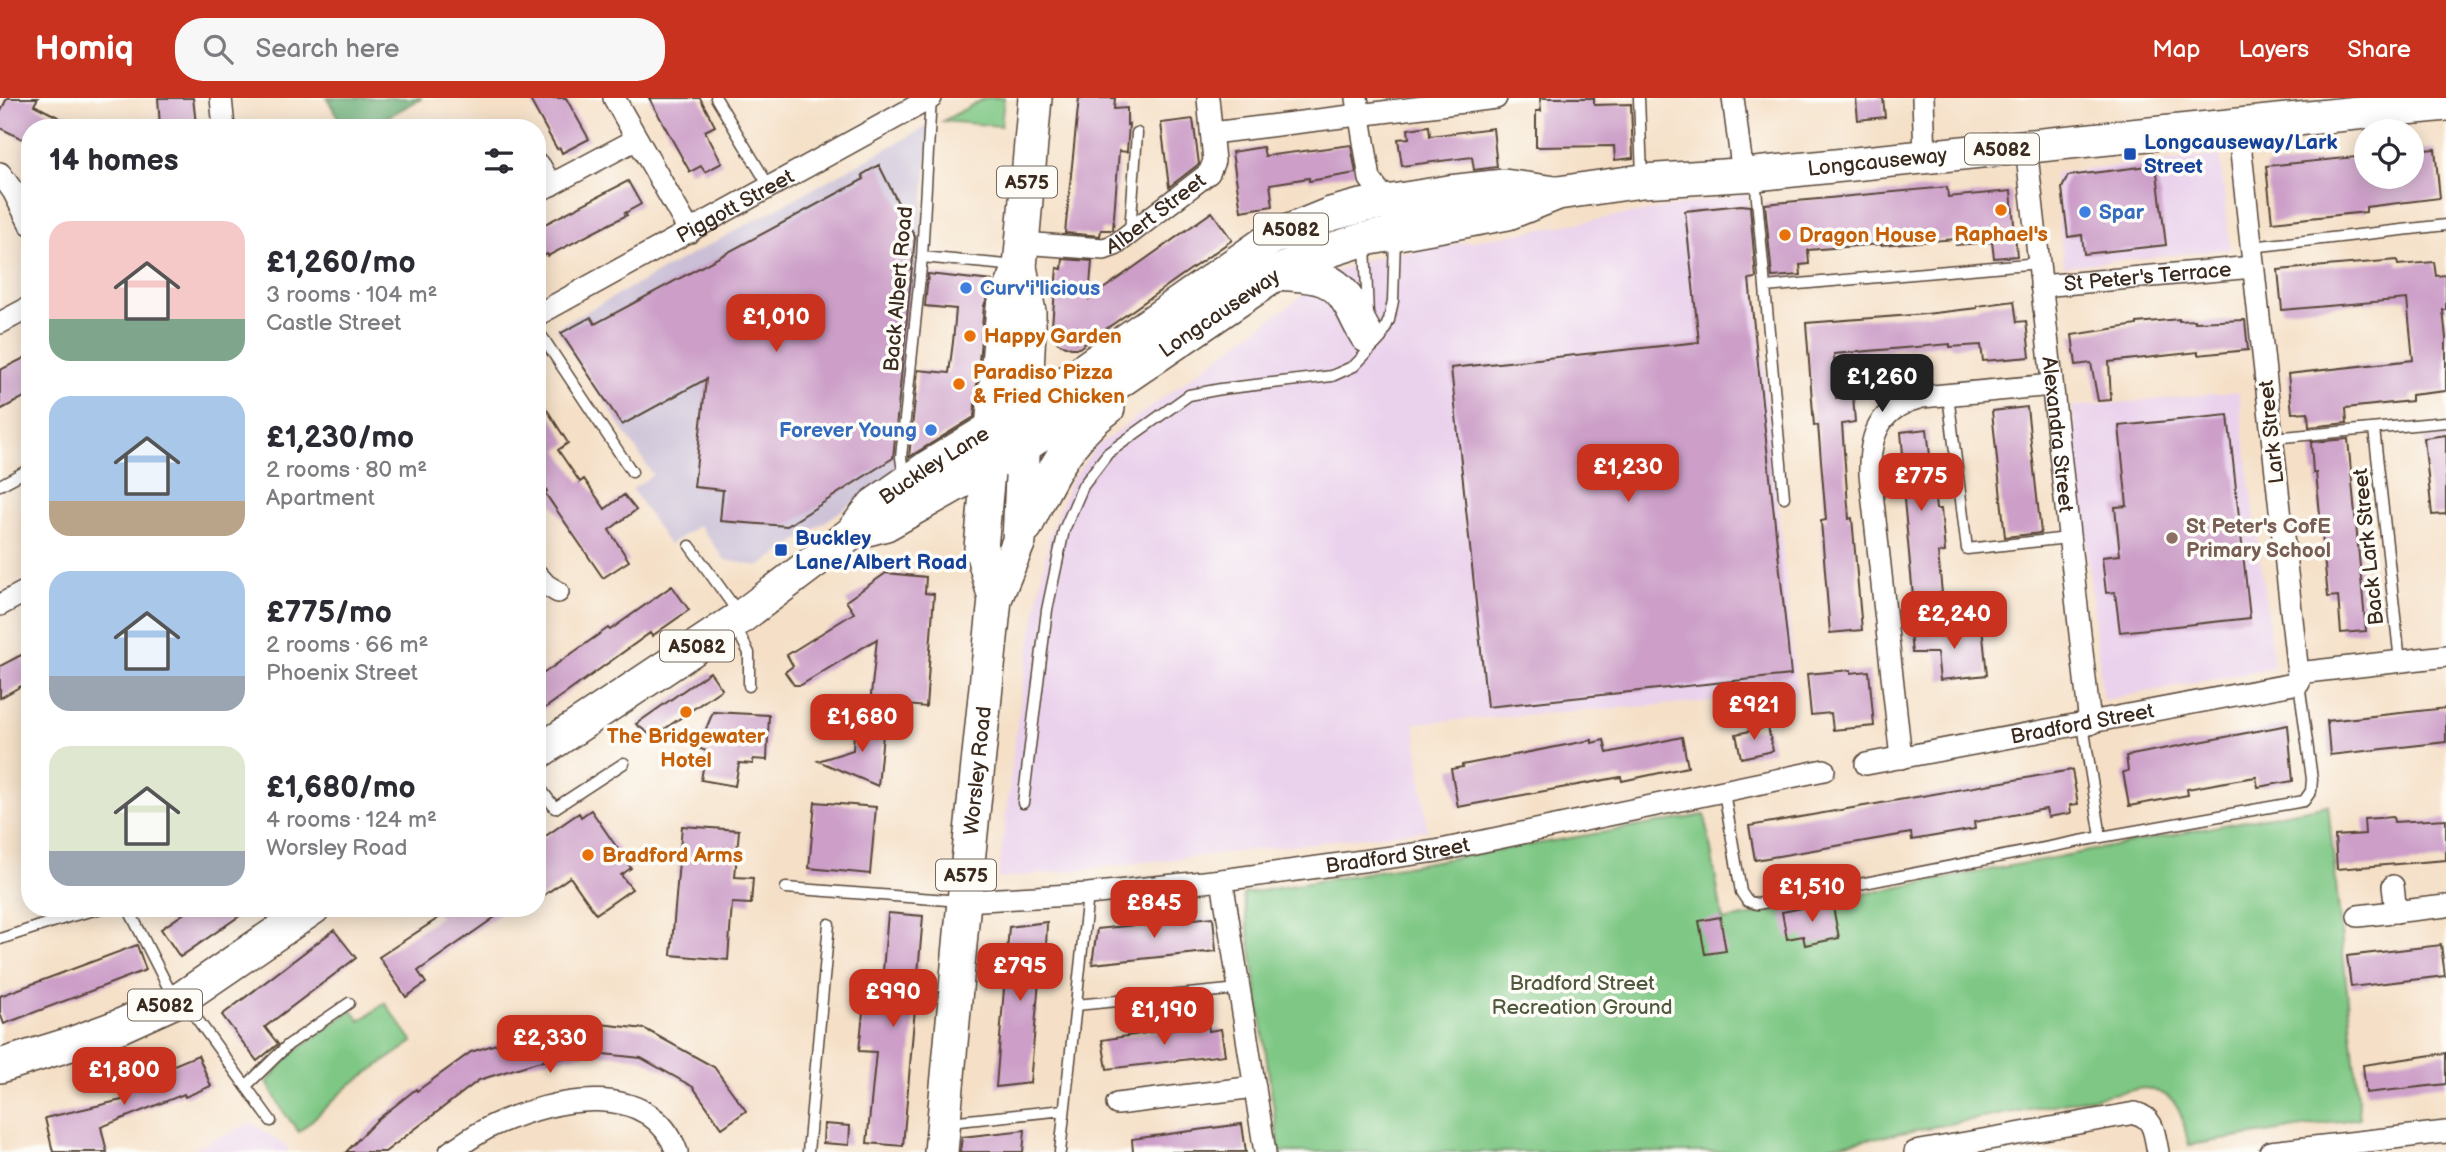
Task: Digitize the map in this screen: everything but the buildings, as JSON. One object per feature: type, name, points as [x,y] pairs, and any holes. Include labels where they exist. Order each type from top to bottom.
[{"type":"main road","name":"A575","points":[[1026,397],[1029,312],[1021,255],[1035,98]]},
{"type":"main road","name":"Longcauseway","points":[[1026,397],[1061,386],[1272,238],[1307,222],[1376,212],[1504,186],[1558,193],[1642,181],[1749,175],[2432,108]]},
{"type":"main road","name":"Longcauseway","points":[[1024,446],[1278,273],[1376,212]]},
{"type":"main road","name":"A575","points":[[991,428],[1003,308],[1021,255]]},
{"type":"main road","points":[[1278,273],[1323,278],[1338,286],[1350,304],[1367,345]]},
{"type":"main road","points":[[1061,386],[1092,379],[1137,354],[1180,339]]},
{"type":"main road","name":"A5082","points":[[1019,541],[1050,476],[1080,433],[1095,417],[1150,375],[1180,339]]},
{"type":"main road","points":[[997,363],[1026,397]]},
{"type":"main road","name":"Buckley Lane","points":[[546,748],[737,619],[852,533],[874,505],[991,428],[1026,397]]},
{"type":"main road","name":"Worsley Road","points":[[942,1137],[995,599],[1019,541],[1026,397]]},
{"type":"main road","name":"Worsley Road","points":[[991,428],[981,548],[995,599]]},
{"type":"main road","name":"Buckley Lane","points":[[852,533],[886,524],[1024,446]]},
{"type":"main road","name":"A5082","points":[[0,1066],[97,1034],[178,999],[300,917]]},
{"type":"street","points":[[221,98],[222,119]]},
{"type":"street","points":[[614,98],[690,232]]},
{"type":"street","name":"Piggott Street","points":[[546,309],[931,98]]},
{"type":"street","name":"Albert Street","points":[[1021,255],[1104,249],[1115,245],[1209,173],[1214,161],[1208,98]]},
{"type":"street","points":[[1212,133],[1358,107],[1496,98]]},
{"type":"street","points":[[1733,98],[1749,175]]},
{"type":"street","points":[[1923,98],[1926,157]]},
{"type":"street","points":[[1358,107],[1376,212]]},
{"type":"street","name":"Lark Street","points":[[2238,125],[2298,678]]},
{"type":"street","points":[[546,188],[637,139]]},
{"type":"street","name":"Alexandra Street","points":[[2026,146],[2087,724]]},
{"type":"street","points":[[0,173],[21,208]]},
{"type":"street","name":"St Peter's Terrace","points":[[2041,286],[2252,257]]},
{"type":"street","points":[[0,323],[21,312]]},
{"type":"street","points":[[1901,758],[1872,497],[1870,457],[1873,439],[1880,422],[1891,410],[1906,401],[1948,394],[2052,385]]},
{"type":"street","points":[[546,585],[558,592]]},
{"type":"street","points":[[0,605],[21,598]]},
{"type":"street","name":"Bradford Street","points":[[1866,764],[2087,724],[2298,678],[2446,656]]},
{"type":"street","name":"Bradford Street","points":[[964,901],[1088,894],[1222,880],[1436,851],[1824,770]]},
{"type":"street","points":[[1222,880],[1265,1152]]},
{"type":"street","points":[[2393,886],[2396,912]]},
{"type":"street","points":[[2358,916],[2446,906]]},
{"type":"street","points":[[1117,1104],[1255,1087]]},
{"type":"street","points":[[450,1152],[495,1125],[525,1113],[589,1100],[616,1101],[639,1108],[656,1119],[669,1133],[677,1152]]},
{"type":"street","points":[[1915,1152],[2135,1112],[2145,1115],[2151,1122],[2158,1152]]},
{"type":"street","points":[[2270,1152],[2446,1132]]},
{"type":"lane","points":[[716,98],[770,188]]},
{"type":"lane","name":"Back Albert Road","points":[[912,479],[902,465],[901,457],[922,257],[931,98]]},
{"type":"lane","points":[[1639,98],[1642,181]]},
{"type":"lane","points":[[1130,233],[1137,133]]},
{"type":"lane","points":[[1749,175],[1765,287],[1784,497]]},
{"type":"lane","points":[[1367,345],[1381,338],[1390,320],[1394,301],[1376,212]]},
{"type":"lane","points":[[1023,803],[1047,610],[1064,530],[1083,486],[1108,453],[1189,395],[1332,376],[1354,366],[1367,345],[1376,212]]},
{"type":"lane","points":[[2252,257],[2446,225]]},
{"type":"lane","points":[[922,257],[1021,255]]},
{"type":"lane","points":[[1765,287],[2039,263]]},
{"type":"lane","points":[[546,343],[632,472]]},
{"type":"lane","points":[[1948,394],[1967,550],[2068,538]]},
{"type":"lane","points":[[2272,438],[2446,422]]},
{"type":"lane","name":"Back Lark Street","points":[[2374,429],[2400,661]]},
{"type":"lane","points":[[0,485],[21,474]]},
{"type":"lane","points":[[690,546],[737,619],[749,653],[749,686]]},
{"type":"lane","name":"Lark Street","points":[[2101,837],[2304,801],[2311,791],[2312,779],[2298,678]]},
{"type":"lane","points":[[1724,792],[1741,892],[1747,901],[1758,904],[2101,837],[2087,724]]},
{"type":"lane","points":[[546,796],[555,808],[624,764]]},
{"type":"lane","points":[[786,888],[964,901]]},
{"type":"lane","points":[[1060,1152],[1088,894]]},
{"type":"lane","points":[[0,939],[72,917]]},
{"type":"lane","points":[[133,917],[178,999],[271,1121]]},
{"type":"lane","points":[[808,1152],[829,924]]},
{"type":"lane","points":[[1076,1005],[1239,989]]},
{"type":"lane","points":[[246,1086],[288,1045],[349,1003]]},
{"type":"lane","points":[[942,1137],[1065,1110]]},
{"type":"shaded area","points":[[930,125],[895,474],[760,566],[725,560],[699,525],[669,545],[632,489],[653,475],[556,328]]},
{"type":"shaded area","points":[[2220,155],[2230,249],[2064,266],[2054,173]]},
{"type":"shaded area","points":[[1747,194],[1797,695],[1415,723],[1427,830],[998,879],[1018,716],[1049,536],[1070,482],[1097,446],[1336,271],[1368,259]]},
{"type":"shaded area","name":"St Peter's CofE Primary School","points":[[2236,392],[2239,394],[2274,668],[2103,700],[2072,407]]},
{"type":"shaded area","points":[[252,1123],[289,1148],[287,1152],[185,1152]]},
{"type":"green space","points":[[327,98],[422,98],[384,119],[339,119]]},
{"type":"green space","points":[[985,98],[1004,98],[1001,126],[943,121]]},
{"type":"green space","name":"Bradford Street Recreation Ground","points":[[2328,805],[2360,1118],[2189,1145],[2181,1114],[2173,1100],[2144,1088],[1798,1152],[1280,1152],[1243,894],[1705,815],[1723,921]]},
{"type":"green space","points":[[385,1003],[413,1042],[350,1085],[299,1132],[283,1111],[267,1082],[293,1053],[352,1010],[360,1021]]},
{"type":"place","name":"Longcauseway/Lark Street","points":[[2130,154]]},
{"type":"place","name":"Raphael's","points":[[2001,210]]},
{"type":"place","name":"Spar","points":[[2085,212]]},
{"type":"place","name":"Dragon House","points":[[1785,235]]},
{"type":"place","name":"Curv'i'licious","points":[[966,288]]},
{"type":"place","name":"Happy Garden","points":[[970,336]]},
{"type":"place","name":"Paradiso Pizza & Fried Chicken","points":[[959,384]]},
{"type":"place","name":"Forever Young","points":[[931,430]]},
{"type":"place","name":"St Peter's CofE Primary School","points":[[2172,538]]},
{"type":"place","name":"Buckley Lane/Albert Road","points":[[781,550]]},
{"type":"place","name":"The Bridgewater Hotel","points":[[686,712]]},
{"type":"place","name":"Bradford Arms","points":[[588,855]]}]
